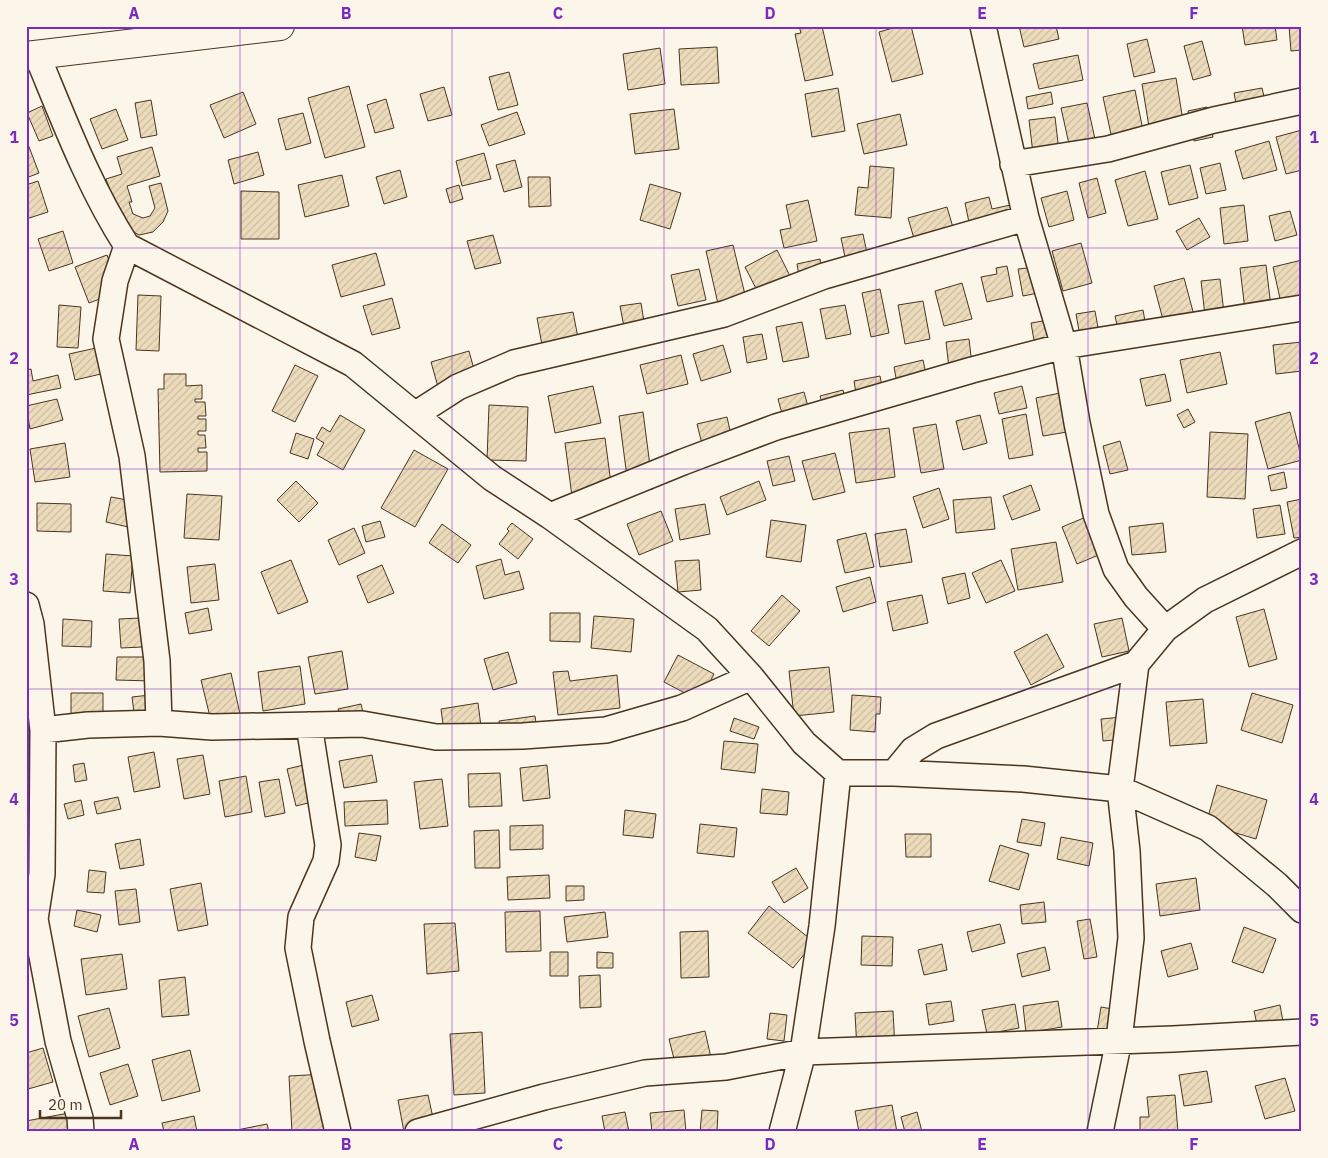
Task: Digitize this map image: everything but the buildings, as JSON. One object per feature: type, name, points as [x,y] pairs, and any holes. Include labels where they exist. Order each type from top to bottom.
[{"type":"street","points":[[280,26],[32,55],[87,175],[111,221],[127,246],[353,364],[492,478],[550,516],[707,629],[752,677],[804,743],[838,773],[894,773],[1023,779],[1120,788],[1208,828],[1277,885],[1302,910]]},
{"type":"street","points":[[983,26],[1026,218],[1064,346],[1077,423],[1096,514],[1116,569],[1136,597],[1165,629]]},
{"type":"street","points":[[1013,164],[1108,149],[1214,120],[1302,101]]},
{"type":"street","points":[[416,414],[458,387],[514,363],[724,314],[824,276],[1026,218]]},
{"type":"street","points":[[127,246],[115,281],[106,339],[132,456],[156,661],[159,723]]},
{"type":"street","points":[[550,516],[683,462],[776,428],[864,400],[1064,346],[1302,308]]},
{"type":"street","points":[[894,773],[913,750],[936,736],[1136,664],[1165,629],[1205,600],[1302,552]]},
{"type":"street","points":[[26,605],[31,624],[42,730],[42,874],[30,918],[58,1041],[80,1118],[81,1132]]},
{"type":"street","points":[[1100,1132],[1119,1040],[1131,938],[1127,851],[1120,788],[1136,664]]},
{"type":"street","points":[[42,730],[88,725],[159,723],[212,727],[362,724],[436,737],[523,736],[606,730],[682,708],[752,677]]},
{"type":"street","points":[[309,724],[328,845],[326,861],[301,917],[298,948],[316,1042],[338,1132]]},
{"type":"street","points":[[782,1132],[803,1052],[822,926],[838,773]]},
{"type":"street","points":[[418,1132],[544,1097],[644,1073],[726,1067],[803,1052],[1302,1032]]}]
